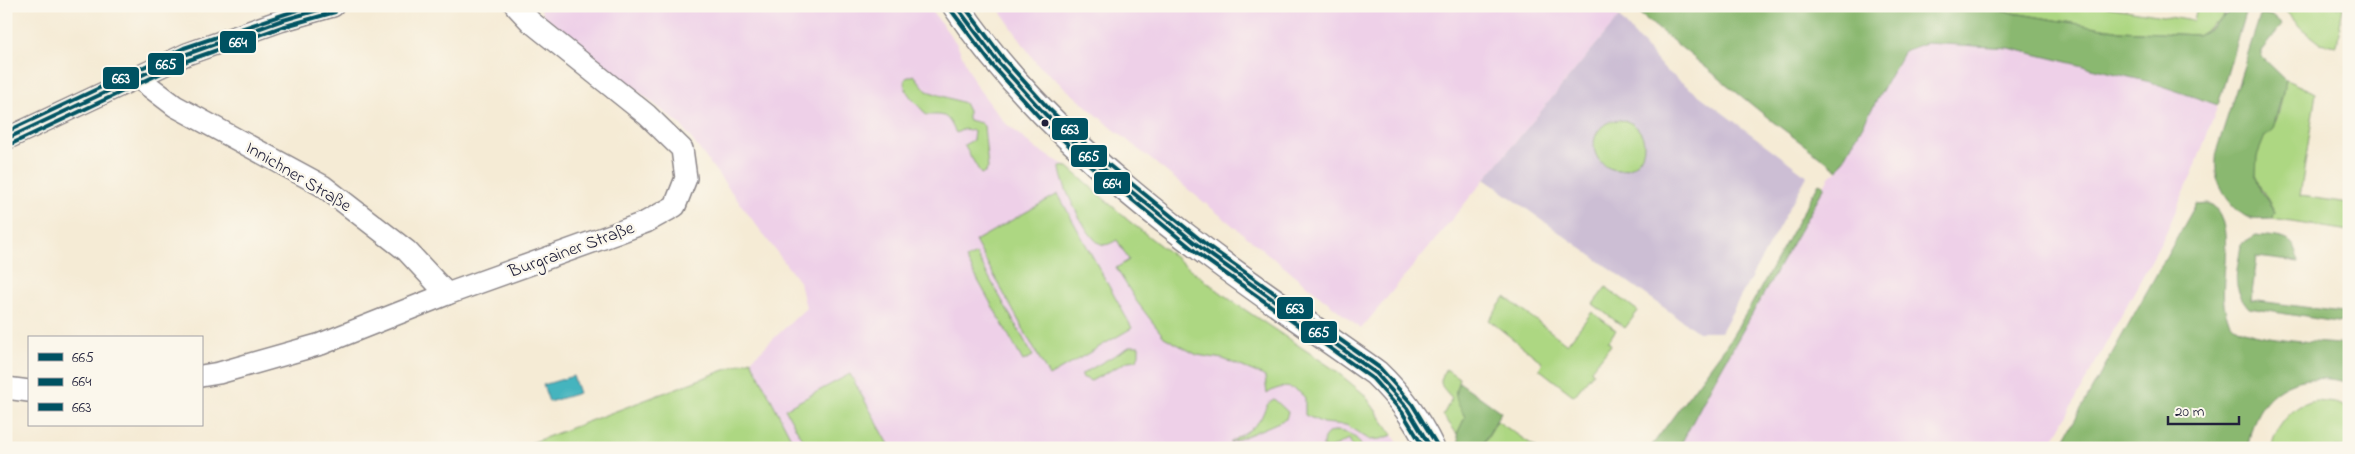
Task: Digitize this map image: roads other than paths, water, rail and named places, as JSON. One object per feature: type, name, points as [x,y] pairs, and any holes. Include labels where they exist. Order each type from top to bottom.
[{"type":"street","points":[[6,139],[197,51],[280,21],[333,6]]},
{"type":"street","name":"Burgrainer Straße","points":[[202,376],[219,373],[321,344],[447,294],[646,222],[675,206],[686,178],[682,149],[647,115],[532,22],[516,6]]},
{"type":"street","points":[[956,6],[992,54],[1071,139],[1188,238],[1376,373],[1409,408],[1431,448]]},
{"type":"street","name":"Innichner Straße","points":[[137,77],[174,106],[323,186],[407,251],[447,294]]},
{"type":"street","points":[[6,388],[28,392]]},
{"type":"water","points":[[573,376],[579,393],[549,402],[543,385]]}]
